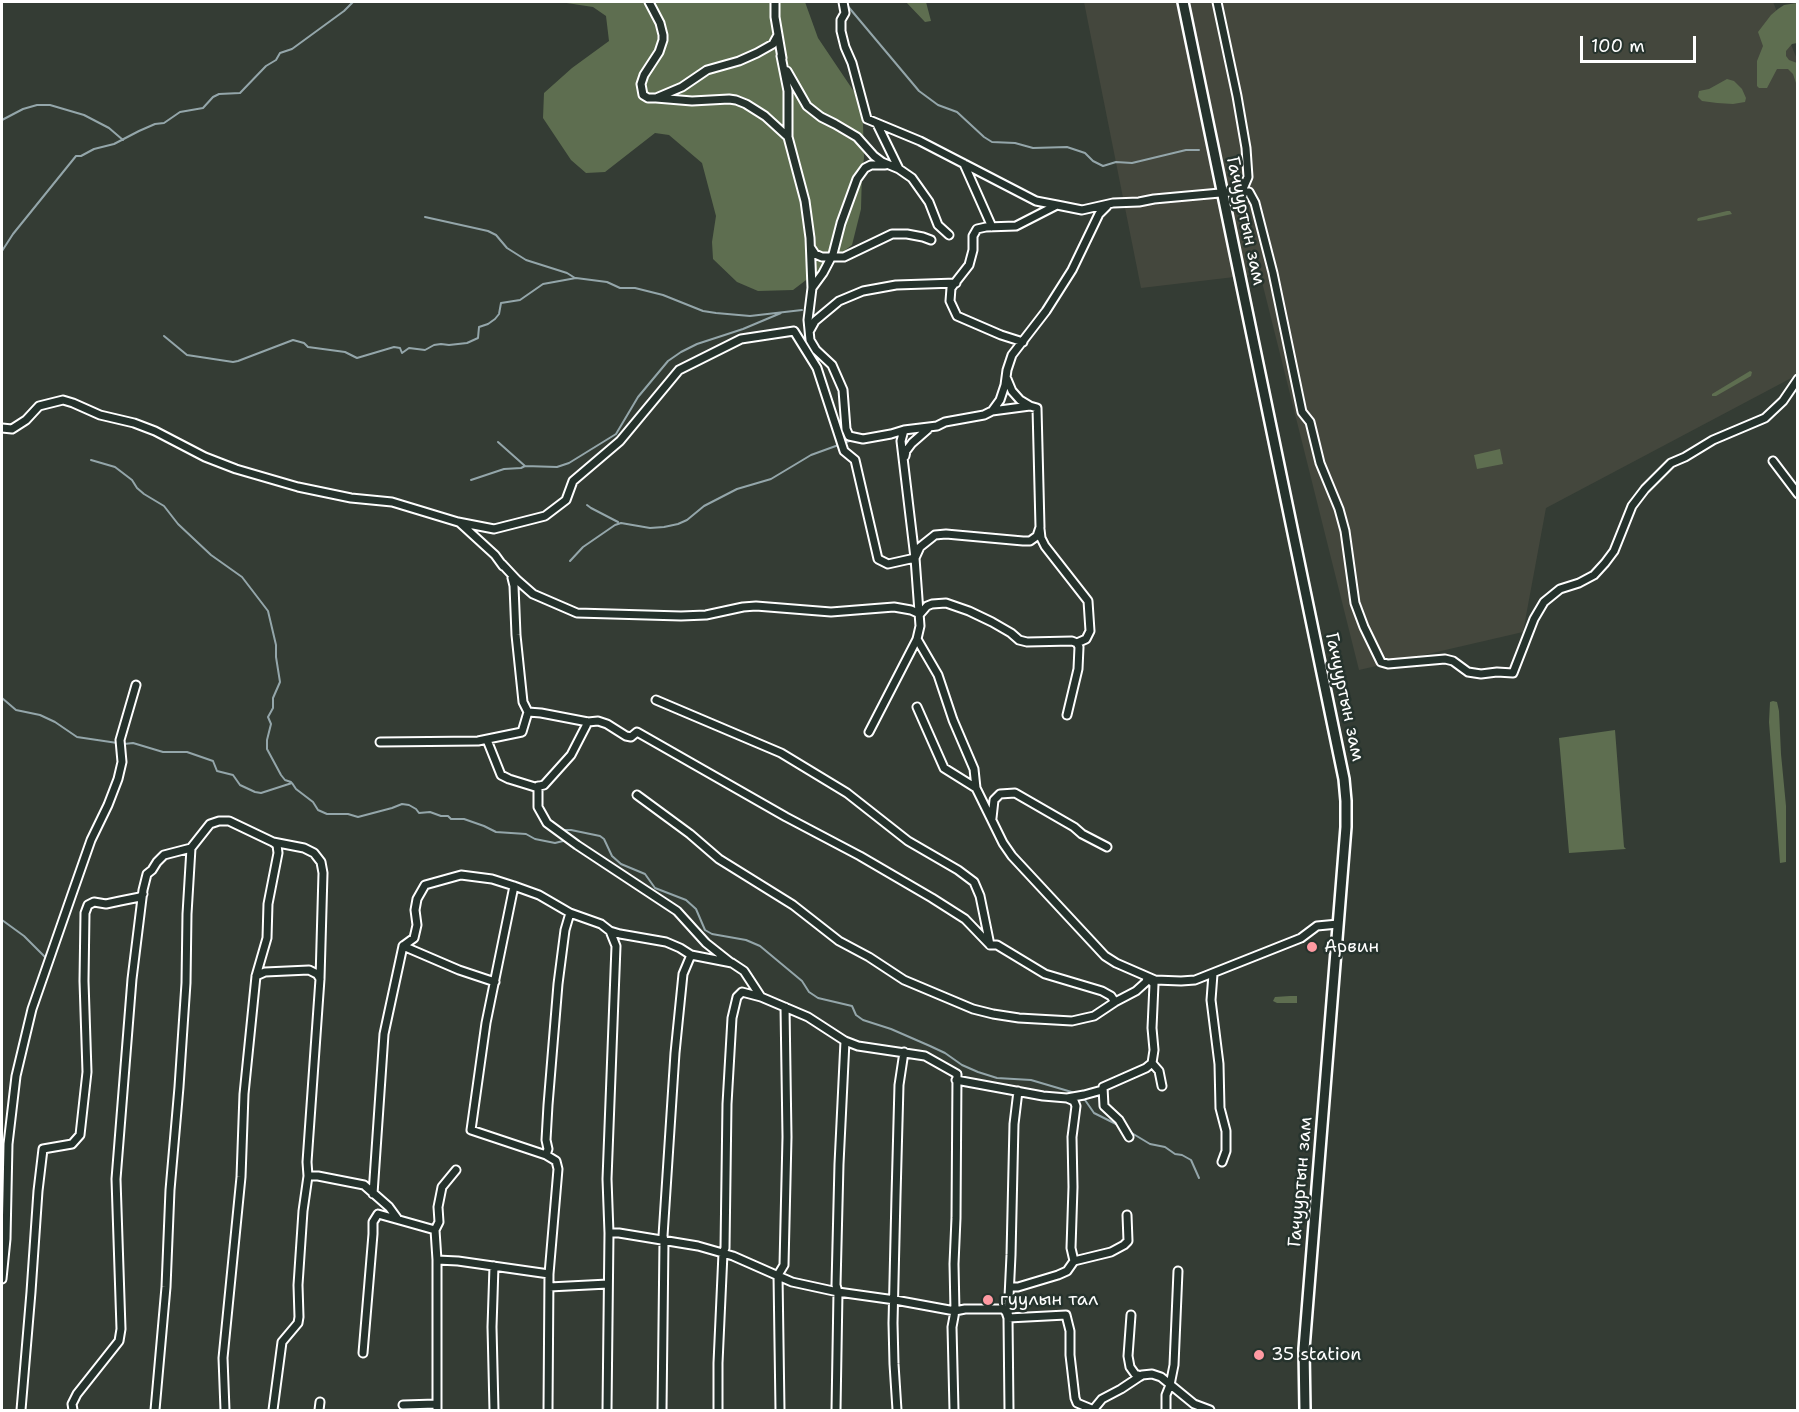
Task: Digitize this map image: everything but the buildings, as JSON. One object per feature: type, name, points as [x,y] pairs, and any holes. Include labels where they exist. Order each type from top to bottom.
[{"type":"main road","name":"Гачууртын зам","points":[[1183,2],[1344,779],[1346,827],[1304,1349],[1305,1410]]},
{"type":"street","points":[[649,2],[660,23],[663,40],[659,52],[644,75],[641,84],[644,95],[648,98],[692,101],[736,100],[765,116],[788,137]]},
{"type":"street","points":[[775,2],[775,16],[788,92],[788,137],[805,201],[810,248],[812,288],[808,320],[810,340],[816,350],[831,365],[843,390],[846,429],[849,436],[862,439],[937,426]]},
{"type":"street","points":[[1217,2],[1246,148],[1248,177],[1242,191]]},
{"type":"street","points":[[846,5],[841,20],[845,47],[852,63],[867,119],[920,141],[1036,201],[1082,210],[1113,203],[1249,192],[1255,203],[1273,273],[1302,412],[1310,422],[1320,463],[1339,509],[1345,531],[1355,603],[1381,662],[1388,664],[1445,659],[1453,661],[1468,672],[1514,673],[1534,619],[1544,602],[1560,589],[1579,583],[1605,563],[1614,551],[1632,506],[1645,489],[1671,463],[1713,440],[1765,418],[1783,401],[1797,379]]},
{"type":"street","points":[[656,98],[682,87],[707,70],[757,53],[773,44],[778,35]]},
{"type":"street","points":[[781,56],[786,70],[807,106],[821,117],[857,137],[874,156],[888,166]]},
{"type":"street","points":[[877,123],[899,169]]},
{"type":"street","points":[[964,164],[992,227]]},
{"type":"street","points":[[812,288],[831,258],[857,179],[865,168],[871,165],[899,169],[912,178],[929,202],[938,225],[949,235]]},
{"type":"street","points":[[992,411],[1000,400],[1012,355],[1046,311],[1072,270],[1099,214],[1113,203]]},
{"type":"street","points":[[1023,342],[957,316],[950,301],[951,288],[969,265],[973,250],[973,236],[977,229],[1016,226],[1058,205]]},
{"type":"street","points":[[810,248],[822,257],[831,258],[853,255],[892,234],[907,234],[931,240]]},
{"type":"street","points":[[809,333],[812,324],[839,301],[863,291],[896,285],[956,283]]},
{"type":"street","points":[[2,428],[12,429],[19,426],[39,406],[63,400],[73,402],[100,415],[134,423],[155,431],[236,470],[298,487],[351,498],[392,501],[458,522],[494,529],[545,516],[566,500],[573,481],[620,441],[679,370],[741,339],[794,331],[818,368],[844,451],[855,460],[879,559],[888,564],[915,558]]},
{"type":"street","points":[[920,614],[927,606],[946,603],[992,622],[1019,640],[1027,642],[1072,641],[1077,643],[1086,639],[1090,631],[1088,601],[1041,538],[1037,408],[1020,400],[1012,391],[1006,377]]},
{"type":"street","points":[[904,465],[906,451],[912,442],[928,428],[992,411],[1030,406]]},
{"type":"street","points":[[869,732],[917,639],[920,626],[915,558],[901,441],[904,430]]},
{"type":"street","points":[[1773,461],[1797,494]]},
{"type":"street","points":[[380,742],[478,741],[522,732],[528,712],[524,702],[516,635],[513,580],[495,555],[458,522]]},
{"type":"street","points":[[915,558],[920,547],[935,535],[1030,541],[1037,536],[1040,529]]},
{"type":"street","points":[[502,564],[533,594],[577,613],[690,616],[706,615],[743,606],[756,606],[831,612],[894,607],[920,614]]},
{"type":"street","points":[[917,639],[938,675],[952,720],[974,769],[976,788],[1003,843],[1012,856],[1105,956],[1154,984],[1152,1064],[1102,1090],[1067,1098],[1043,1096],[956,1080]]},
{"type":"street","points":[[1067,715],[1078,669],[1079,646],[1077,643]]},
{"type":"street","points":[[2,1279],[6,1239],[8,1144],[16,1076],[32,1010],[91,840],[118,779],[122,762],[120,740],[136,685]]},
{"type":"street","points":[[656,700],[781,753],[847,793],[908,841],[966,876],[974,882],[980,896],[990,945]]},
{"type":"street","points":[[917,707],[944,768],[976,788]]},
{"type":"street","points":[[528,712],[541,712],[588,722],[598,721],[626,736],[637,732],[932,898],[965,919],[990,945],[997,945],[1045,974],[1102,991],[1111,996],[1115,1002]]},
{"type":"street","points":[[487,740],[501,775],[509,780],[538,786],[544,785],[571,755],[588,722]]},
{"type":"street","points":[[538,786],[538,807],[547,824],[676,910],[706,943],[744,971],[761,997]]},
{"type":"street","points":[[991,820],[994,800],[1000,794],[1016,793],[1107,847]]},
{"type":"street","points":[[638,795],[719,859],[793,905],[839,941],[904,980],[982,1012],[1039,1020],[1072,1021],[1094,1016],[1136,991],[1146,982],[1147,978]]},
{"type":"street","points":[[155,1410],[186,983],[191,848],[210,824],[219,821],[229,821],[273,842],[304,848],[314,853],[321,862],[323,873],[320,979],[307,1162],[308,1176],[298,1285],[299,1317],[298,1323],[282,1342],[273,1410]]},
{"type":"street","points":[[225,1410],[223,1358],[241,1177],[244,1094],[256,976],[267,938],[268,904],[278,853],[277,846],[273,842]]},
{"type":"street","points":[[72,1410],[76,1394],[119,1341],[121,1329],[116,1179],[132,979],[142,894],[147,874],[164,855],[191,848]]},
{"type":"street","points":[[373,1194],[384,1034],[403,946],[414,938],[417,925],[415,910],[417,899],[425,885],[461,875],[492,879],[539,895],[570,913],[601,924],[610,931],[666,942],[691,955],[732,963]]},
{"type":"street","points":[[514,886],[486,1023],[471,1130],[546,1155],[556,1161],[558,1169],[549,1274],[548,1410]]},
{"type":"street","points":[[21,1410],[32,1292],[38,1191],[44,1149],[72,1144],[80,1135],[81,1128],[87,1072],[84,981],[85,913],[88,905],[94,902],[120,901],[140,897],[142,894]]},
{"type":"street","points":[[546,1155],[558,984],[565,930],[570,913]]},
{"type":"street","points":[[1147,978],[1161,981],[1195,980],[1301,938],[1317,926],[1338,924]]},
{"type":"street","points":[[607,1410],[609,1233],[607,1179],[615,946],[610,931]]},
{"type":"street","points":[[403,946],[459,970],[495,982]]},
{"type":"street","points":[[662,1410],[663,1236],[675,1053],[683,974],[691,955]]},
{"type":"street","points":[[256,976],[265,972],[309,970],[320,979]]},
{"type":"street","points":[[1214,974],[1211,1000],[1219,1064],[1220,1108],[1226,1131],[1226,1151],[1222,1162]]},
{"type":"street","points":[[718,1410],[718,1363],[725,1248],[727,1104],[732,1018],[737,997],[742,992],[785,1007],[858,1046],[925,1056],[957,1074],[952,1327],[954,1410]]},
{"type":"street","points":[[780,1410],[778,1275],[784,1265],[787,1137],[785,1007]]},
{"type":"street","points":[[836,1410],[839,1164],[846,1041]]},
{"type":"street","points":[[897,1410],[894,1364],[899,1085],[904,1052]]},
{"type":"street","points":[[1152,1064],[1159,1071],[1162,1086]]},
{"type":"street","points":[[1104,1087],[1104,1106],[1119,1120],[1129,1137]]},
{"type":"street","points":[[1010,1410],[1008,1318],[1014,1124],[1018,1090]]},
{"type":"street","points":[[1067,1098],[1074,1101],[1076,1106],[1072,1137],[1071,1248],[1074,1261]]},
{"type":"street","points":[[403,1405],[437,1407],[435,1230],[439,1222],[438,1208],[442,1188],[456,1170]]},
{"type":"street","points":[[308,1176],[364,1185],[389,1207],[397,1218]]},
{"type":"street","points":[[363,1353],[374,1234],[373,1222],[378,1214],[435,1230]]},
{"type":"street","points":[[1010,1287],[1018,1287],[1058,1275],[1067,1271],[1074,1261],[1111,1252],[1124,1245],[1128,1241],[1127,1215]]},
{"type":"street","points":[[609,1233],[698,1246],[723,1253],[792,1282],[838,1292],[954,1311],[1003,1309],[1008,1318]]},
{"type":"street","points":[[437,1260],[549,1274]]},
{"type":"street","points":[[494,1266],[492,1336],[494,1410]]},
{"type":"street","points":[[1166,1410],[1166,1395],[1174,1365],[1178,1271]]},
{"type":"street","points":[[549,1287],[608,1284]]},
{"type":"street","points":[[1008,1318],[1066,1315],[1070,1331],[1077,1403],[1093,1410],[1102,1399],[1141,1376],[1152,1374],[1157,1375],[1195,1407],[1210,1410]]},
{"type":"street","points":[[1131,1315],[1128,1356],[1130,1367],[1135,1374],[1141,1376]]},
{"type":"street","points":[[320,1402],[320,1410]]},
{"type":"shaded area","points":[[1084,2],[1773,2],[1797,59],[1797,375],[1546,508],[1523,632],[1359,670],[1260,274],[1141,288]]},
{"type":"green space","points":[[560,2],[805,2],[818,38],[857,96],[863,124],[861,209],[852,245],[793,290],[758,291],[737,282],[713,259],[712,242],[716,216],[702,163],[669,135],[655,133],[605,172],[586,173],[571,160],[543,118],[544,93],[572,68],[609,41],[606,16],[593,7]]},
{"type":"green space","points":[[906,2],[926,2],[931,21],[925,22]]},
{"type":"green space","points":[[1797,3],[1797,43],[1792,44],[1786,51],[1786,56],[1797,63],[1797,86],[1793,74],[1788,69],[1777,69],[1767,88],[1759,88],[1757,86],[1757,61],[1763,46],[1758,32],[1778,9],[1784,5]]},
{"type":"green space","points":[[1727,79],[1734,81],[1742,89],[1746,98],[1745,102],[1717,103],[1702,101],[1698,97],[1699,91],[1709,89]]},
{"type":"green space","points":[[1727,211],[1732,214],[1697,220],[1698,218]]},
{"type":"green space","points":[[1750,371],[1751,376],[1716,396],[1712,396],[1712,394]]},
{"type":"green space","points":[[1500,449],[1503,464],[1477,469],[1474,455]]},
{"type":"green space","points":[[1770,702],[1777,702],[1779,711],[1786,806],[1786,862],[1780,863],[1769,722]]},
{"type":"green space","points":[[1615,730],[1624,847],[1626,849],[1569,853],[1559,738]]},
{"type":"green space","points":[[1297,996],[1297,1003],[1273,1001],[1275,997]]},
{"type":"waterway","points":[[2,251],[76,156],[114,144],[155,124],[164,123],[180,112],[203,108],[219,94],[240,93],[266,66],[276,60],[280,53],[292,49],[353,2]]},
{"type":"waterway","points":[[846,4],[919,91],[938,105],[957,112],[992,142],[1015,143],[1033,148],[1067,147],[1085,153],[1093,161],[1103,166],[1116,162],[1132,163],[1186,150],[1199,150]]},
{"type":"waterway","points":[[2,120],[23,109],[37,105],[50,105],[84,115],[109,128],[123,140]]},
{"type":"waterway","points":[[425,217],[488,231],[496,235],[507,248],[526,260],[567,273],[575,278]]},
{"type":"waterway","points":[[164,336],[187,355],[233,362],[293,340],[304,343],[308,347],[345,352],[357,358],[394,347],[400,348],[402,353],[409,348],[425,350],[434,345],[467,343],[478,338],[479,327],[495,319],[499,314],[501,303],[520,300],[543,284],[576,278],[607,282],[620,288],[635,288],[663,295],[703,311],[716,313],[750,316],[802,310]]},
{"type":"waterway","points":[[471,480],[504,469],[525,466],[557,467],[569,463],[616,434],[638,397],[668,361],[697,344],[743,329],[781,313]]},
{"type":"waterway","points":[[869,435],[894,430]]},
{"type":"waterway","points":[[570,561],[583,547],[615,525],[621,523],[650,528],[678,524],[687,520],[704,506],[737,489],[771,479],[811,455],[855,439]]},
{"type":"waterway","points":[[498,442],[525,466]]},
{"type":"waterway","points":[[91,460],[115,467],[132,480],[144,494],[164,506],[178,524],[211,555],[242,577],[268,611],[276,645],[280,682],[273,698],[273,708],[268,717],[271,724],[267,749],[281,775],[285,780],[291,782]]},
{"type":"waterway","points":[[587,505],[618,522]]},
{"type":"waterway","points":[[2,698],[16,710],[40,715],[77,737],[124,744],[133,743],[163,752],[187,752],[213,761],[217,771],[233,775],[240,785],[255,792],[261,793],[292,783],[313,802],[318,810],[327,814],[348,814],[358,817],[402,804],[409,805],[419,813],[430,812],[448,816],[451,819],[464,819],[496,832],[526,834],[535,839],[555,843],[563,841],[564,838]]},
{"type":"waterway","points":[[565,833],[565,830],[571,830],[600,836],[604,839],[612,856],[621,864],[645,874],[655,888],[686,900],[696,909],[705,930],[712,934],[746,940],[760,946],[802,981],[809,992],[818,998],[852,1006],[856,1015],[863,1020],[930,1046],[978,1072],[997,1078],[1031,1080],[1075,1093],[1074,1095]]},
{"type":"waterway","points":[[2,920],[24,936],[47,959]]},
{"type":"waterway","points":[[1079,1098],[1085,1100],[1094,1113],[1120,1126]]},
{"type":"waterway","points":[[1130,1132],[1150,1144],[1165,1147],[1191,1160],[1199,1178]]},
{"type":"place","name":"Арвин","points":[[1312,947]]},
{"type":"place","name":"гуулын тал","points":[[988,1300]]},
{"type":"place","name":"35 station","points":[[1259,1355]]}]
